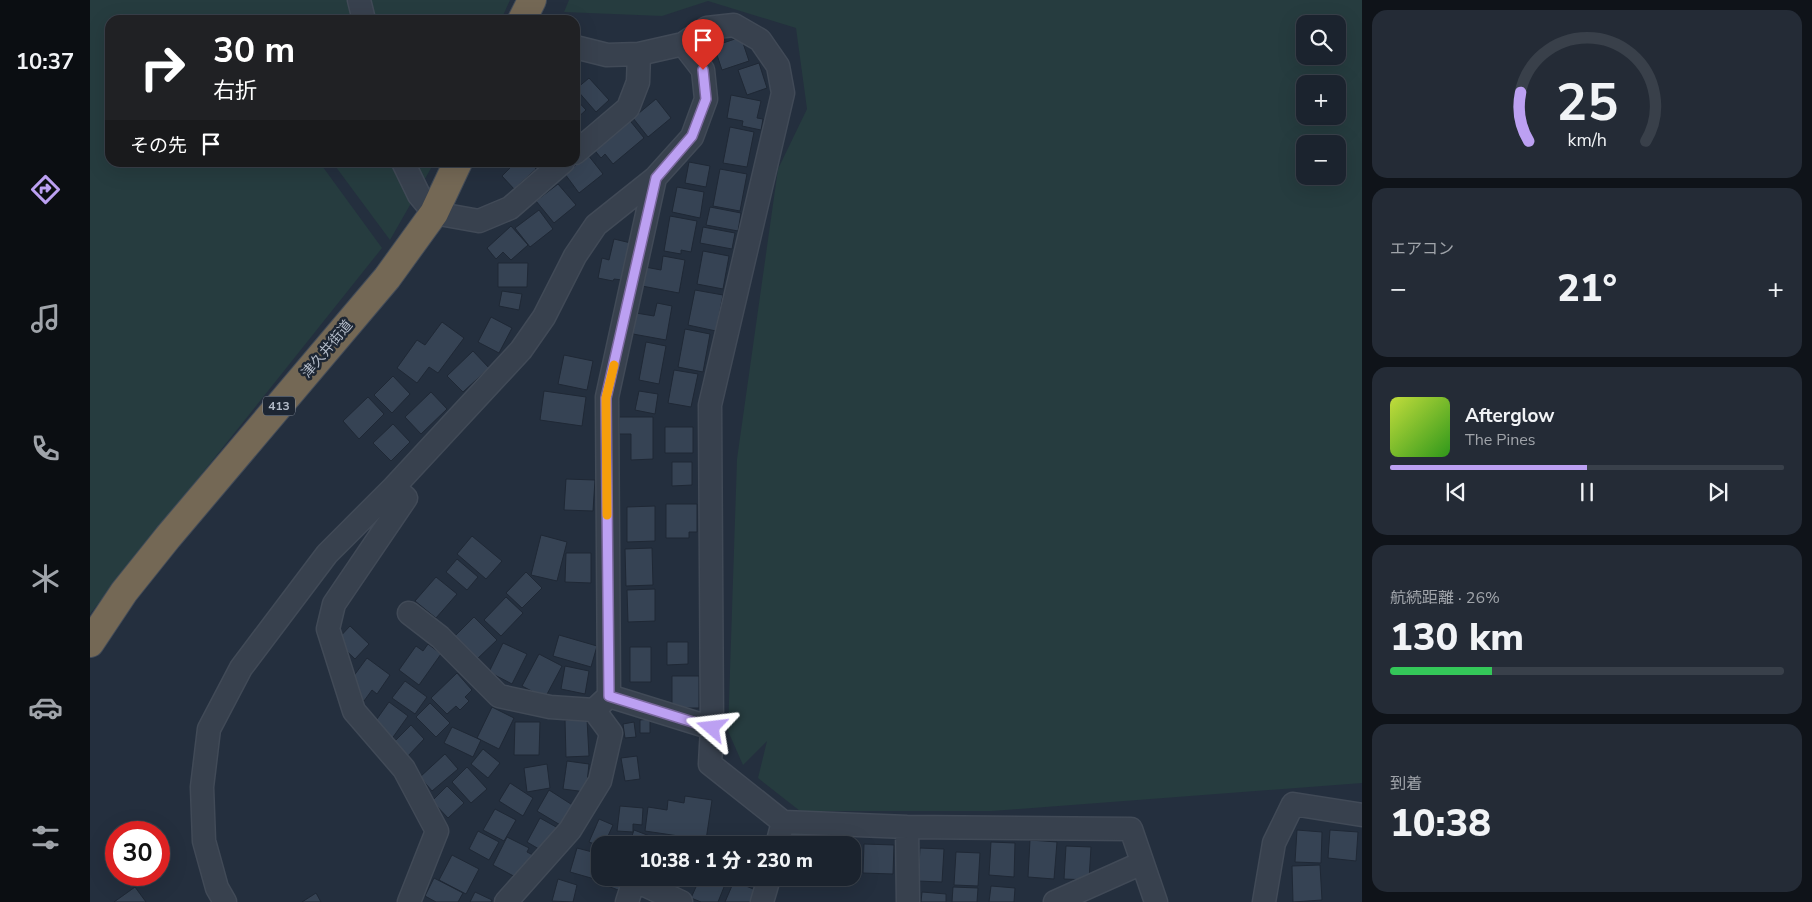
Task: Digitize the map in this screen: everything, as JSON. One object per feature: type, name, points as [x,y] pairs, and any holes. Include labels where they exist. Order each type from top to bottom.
[{"type":"highway","points":[[524,15],[532,0]]},
{"type":"highway","name":"津久井街道","points":[[90,643],[124,592],[168,537],[387,278],[434,213],[456,167]]},
{"type":"street","points":[[360,0],[363,15]]},
{"type":"street","points":[[580,48],[607,55],[639,54],[683,44],[707,28],[734,25],[760,40],[778,66],[783,93],[710,404],[712,728],[710,764],[783,822],[907,827],[1131,829],[1156,902]]},
{"type":"street","points":[[225,902],[218,888],[204,841],[202,786],[209,728],[240,668],[327,554],[394,487],[520,350],[544,316],[575,256],[596,225],[656,178],[692,136],[706,99],[703,70],[683,44]]},
{"type":"street","points":[[580,149],[628,108],[638,82],[639,54]]},
{"type":"street","points":[[405,167],[419,195],[434,213],[479,221],[510,208],[557,167]]},
{"type":"street","points":[[506,902],[570,830],[600,781],[611,734],[601,703],[606,398],[656,178]]},
{"type":"street","points":[[394,487],[406,498],[334,604],[328,629],[354,712],[404,770],[437,831],[409,902]]},
{"type":"street","points":[[408,613],[440,637],[499,696],[550,707],[601,703],[712,728]]},
{"type":"street","points":[[1264,902],[1274,843],[1293,804],[1362,815]]},
{"type":"street","points":[[779,836],[783,822]]},
{"type":"street","points":[[907,827],[908,902]]},
{"type":"street","points":[[1055,902],[1142,863]]},
{"type":"street","points":[[627,902],[634,880],[681,902]]},
{"type":"street","points":[[762,902],[766,886]]},
{"type":"green space","points":[[90,0],[510,0],[503,15],[105,15],[105,167],[323,167],[382,248],[90,614]]},
{"type":"green space","points":[[569,0],[1362,0],[1362,783],[992,811],[800,811],[758,778],[767,741],[743,765],[728,731],[737,459],[778,169],[807,109],[796,28],[708,1],[662,16],[564,12]]},
{"type":"green space","points":[[336,167],[432,167],[390,240]]},
{"type":"building","points":[[741,37],[749,61],[722,70],[714,46]]},
{"type":"building","points":[[759,63],[767,88],[747,95],[738,70]]},
{"type":"building","points":[[589,78],[609,100],[596,112],[580,94],[580,86]]},
{"type":"building","points":[[731,95],[761,101],[757,118],[763,119],[761,130],[742,126],[743,121],[727,118]]},
{"type":"building","points":[[656,99],[671,118],[648,137],[633,118]]},
{"type":"building","points":[[580,103],[586,110],[580,115]]},
{"type":"building","points":[[627,117],[644,138],[613,164],[605,154],[601,158],[592,147]]},
{"type":"building","points":[[730,127],[754,132],[747,167],[723,163]]},
{"type":"building","points":[[588,155],[603,174],[579,193],[565,174],[573,167],[580,167],[580,162]]},
{"type":"building","points":[[689,162],[710,166],[706,187],[685,183]]},
{"type":"building","points":[[511,167],[534,167],[536,169],[514,189],[502,176]]},
{"type":"building","points":[[720,169],[747,174],[740,211],[713,206]]},
{"type":"building","points":[[558,184],[576,205],[554,223],[536,201]]},
{"type":"building","points":[[677,187],[704,192],[700,218],[672,212]]},
{"type":"building","points":[[710,207],[741,213],[738,231],[706,225]]},
{"type":"building","points":[[539,210],[553,229],[530,247],[515,228]]},
{"type":"building","points":[[670,216],[697,221],[691,252],[681,250],[681,254],[664,251]]},
{"type":"building","points":[[511,226],[528,245],[511,260],[503,252],[496,259],[487,248]]},
{"type":"building","points":[[703,227],[735,233],[732,249],[700,243]]},
{"type":"building","points":[[614,239],[631,243],[622,280],[614,279],[613,281],[598,278],[602,258],[609,260]]},
{"type":"building","points":[[703,251],[729,256],[723,289],[697,284]]},
{"type":"building","points":[[663,256],[685,260],[679,293],[642,286],[645,267],[661,270]]},
{"type":"building","points":[[498,263],[528,263],[527,287],[498,287]]},
{"type":"building","points":[[695,290],[723,295],[716,331],[688,325]]},
{"type":"building","points":[[502,291],[522,294],[519,310],[499,306]]},
{"type":"building","points":[[657,303],[672,306],[666,340],[633,334],[636,313],[654,316]]},
{"type":"building","points":[[491,317],[512,328],[499,353],[478,342]]},
{"type":"building","points":[[442,322],[464,338],[438,373],[429,367],[417,383],[397,368],[417,340],[425,345]]},
{"type":"building","points":[[685,329],[710,334],[703,372],[678,367]]},
{"type":"building","points":[[646,342],[666,346],[659,384],[639,380]]},
{"type":"building","points":[[473,351],[489,368],[463,392],[447,376]]},
{"type":"building","points":[[564,355],[593,361],[587,390],[558,384]]},
{"type":"building","points":[[674,370],[698,374],[691,407],[668,403]]},
{"type":"building","points":[[393,376],[410,394],[392,413],[374,395]]},
{"type":"building","points":[[544,391],[586,397],[582,426],[540,420]]},
{"type":"building","points":[[639,391],[658,394],[655,414],[635,410]]},
{"type":"building","points":[[431,392],[447,409],[421,434],[405,417]]},
{"type":"building","points":[[368,397],[384,414],[359,439],[343,421]]},
{"type":"building","points":[[619,417],[653,417],[653,459],[631,460],[631,434],[619,434]]},
{"type":"building","points":[[393,424],[410,442],[391,461],[373,443]]},
{"type":"building","points":[[665,427],[693,427],[693,453],[665,453]]},
{"type":"building","points":[[672,462],[692,462],[692,485],[672,486]]},
{"type":"building","points":[[566,479],[595,480],[593,511],[564,510]]},
{"type":"building","points":[[666,504],[697,504],[697,532],[689,532],[689,538],[666,538]]},
{"type":"building","points":[[655,506],[655,541],[627,542],[627,507]]},
{"type":"building","points":[[541,535],[567,542],[557,581],[531,575]]},
{"type":"building","points":[[472,536],[502,561],[486,579],[457,554]]},
{"type":"building","points":[[652,548],[653,585],[626,586],[625,549]]},
{"type":"building","points":[[566,553],[591,553],[591,583],[565,582]]},
{"type":"building","points":[[457,559],[478,577],[467,590],[446,572]]},
{"type":"building","points":[[526,572],[542,588],[522,608],[506,593]]},
{"type":"building","points":[[436,577],[457,594],[436,618],[415,601]]},
{"type":"building","points":[[655,589],[655,621],[628,622],[627,590]]},
{"type":"building","points":[[506,597],[523,613],[501,636],[484,620]]},
{"type":"building","points":[[474,617],[497,640],[476,660],[453,638]]},
{"type":"building","points":[[350,626],[369,644],[355,659],[336,641]]},
{"type":"building","points":[[559,635],[597,646],[591,667],[553,656]]},
{"type":"building","points":[[667,642],[688,642],[688,664],[667,665]]},
{"type":"building","points":[[503,643],[527,654],[512,684],[489,672]]},
{"type":"building","points":[[428,644],[441,654],[419,685],[399,670],[416,646],[423,651]]},
{"type":"building","points":[[630,647],[651,647],[651,682],[630,682]]},
{"type":"building","points":[[539,654],[562,666],[545,698],[522,686]]},
{"type":"building","points":[[367,658],[390,675],[377,694],[372,690],[364,701],[350,691],[350,681]]},
{"type":"building","points":[[565,666],[589,671],[585,694],[561,689]]},
{"type":"building","points":[[457,673],[472,690],[465,697],[469,701],[460,710],[456,706],[447,714],[431,698]]},
{"type":"building","points":[[672,676],[699,676],[699,708],[672,708]]},
{"type":"building","points":[[405,681],[427,697],[415,714],[392,698]]},
{"type":"building","points":[[389,702],[408,716],[391,740],[372,726]]},
{"type":"building","points":[[430,703],[450,723],[436,737],[416,717]]},
{"type":"building","points":[[492,707],[514,718],[499,749],[477,738]]},
{"type":"building","points":[[587,719],[589,756],[566,757],[565,720]]},
{"type":"building","points":[[650,719],[650,733],[640,733],[640,720]]},
{"type":"building","points":[[515,722],[540,722],[539,755],[514,755]]},
{"type":"building","points":[[634,722],[636,737],[625,738],[623,724]]},
{"type":"building","points":[[411,725],[424,739],[407,757],[393,743]]},
{"type":"building","points":[[452,727],[481,740],[473,757],[444,743]]},
{"type":"building","points":[[483,749],[500,763],[488,778],[471,764]]},
{"type":"building","points":[[445,754],[458,769],[432,791],[420,777]]},
{"type":"building","points":[[637,756],[640,779],[625,781],[621,758]]},
{"type":"building","points":[[567,761],[589,764],[586,792],[563,789]]},
{"type":"building","points":[[547,764],[550,788],[527,792],[524,768]]},
{"type":"building","points":[[467,767],[487,789],[471,803],[452,782]]},
{"type":"building","points":[[510,783],[533,798],[523,816],[499,801]]},
{"type":"building","points":[[447,786],[464,803],[448,818],[432,801]]},
{"type":"building","points":[[549,790],[574,806],[562,826],[537,811]]},
{"type":"building","points":[[685,796],[712,800],[707,836],[679,836],[645,831],[648,807],[667,810],[668,800],[684,803]]},
{"type":"building","points":[[620,806],[643,808],[642,825],[633,824],[633,832],[617,831]]},
{"type":"building","points":[[495,809],[516,820],[504,841],[483,830]]},
{"type":"building","points":[[540,818],[558,828],[544,852],[527,842]]},
{"type":"building","points":[[599,819],[613,825],[608,836],[592,836]]},
{"type":"building","points":[[634,830],[650,836],[632,836]]},
{"type":"building","points":[[1297,830],[1322,832],[1321,863],[1295,862]]},
{"type":"building","points":[[1330,830],[1358,832],[1356,861],[1328,858]]},
{"type":"building","points":[[478,831],[499,842],[489,860],[469,849]]},
{"type":"building","points":[[507,837],[529,848],[527,852],[533,855],[521,880],[493,865]]},
{"type":"building","points":[[1030,840],[1057,842],[1054,879],[1028,877]]},
{"type":"building","points":[[991,842],[1015,843],[1014,877],[989,875]]},
{"type":"building","points":[[864,844],[894,845],[893,874],[863,873]]},
{"type":"building","points":[[1066,846],[1091,847],[1089,880],[1064,879]]},
{"type":"building","points":[[577,848],[591,852],[591,878],[570,872]]},
{"type":"building","points":[[920,848],[944,849],[942,882],[918,881]]},
{"type":"building","points":[[956,852],[980,853],[978,886],[954,885]]},
{"type":"building","points":[[452,855],[479,869],[466,894],[439,880]]},
{"type":"building","points":[[1320,865],[1322,900],[1293,902],[1292,866]]},
{"type":"building","points":[[434,878],[463,893],[458,902],[436,902],[425,896]]},
{"type":"building","points":[[558,879],[577,885],[573,902],[552,901]]},
{"type":"building","points":[[607,886],[623,886],[621,891]]},
{"type":"building","points":[[661,886],[676,886],[672,896]]},
{"type":"building","points":[[696,886],[724,886],[718,902],[701,902],[691,898]]},
{"type":"building","points":[[732,886],[746,886],[758,891],[753,902],[725,902]]},
{"type":"building","points":[[991,886],[1015,888],[1014,902],[989,902]]},
{"type":"building","points":[[135,887],[146,902],[114,902]]},
{"type":"building","points":[[953,887],[978,888],[977,902],[952,902]]},
{"type":"building","points":[[475,892],[492,900],[491,902],[470,902]]},
{"type":"building","points":[[922,892],[946,894],[946,902],[921,902]]},
{"type":"building","points":[[316,893],[321,902],[302,902]]},
{"type":"slow traffic","points":[[607,515],[606,398],[614,365]]},
{"type":"route","points":[[703,70],[706,99],[692,136],[656,178],[606,398],[609,696],[712,728]]}]
